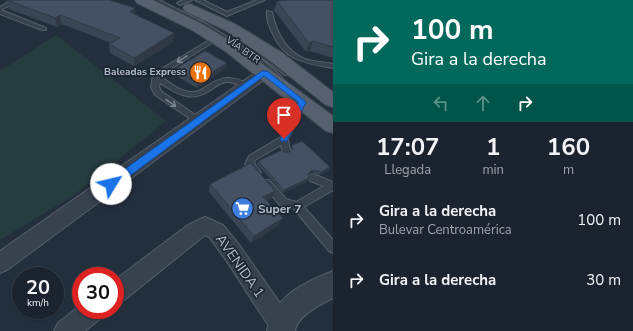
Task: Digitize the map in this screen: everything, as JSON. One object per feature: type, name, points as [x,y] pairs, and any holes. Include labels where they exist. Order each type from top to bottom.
[{"type":"main road","points":[[142,0],[170,13],[216,38],[327,121]]},
{"type":"main road","points":[[181,1],[289,59],[333,102]]},
{"type":"street","points":[[0,263],[264,73]]},
{"type":"street","name":"AVENIDA 1","points":[[124,286],[195,231],[205,226],[216,231],[234,253],[281,328]]},
{"type":"street","points":[[281,328],[288,312],[300,303],[333,284]]},
{"type":"street","points":[[70,330],[83,319]]},
{"type":"lane","points":[[0,10],[16,0]]},
{"type":"lane","name":"VÍA BTR","points":[[154,0],[194,19],[231,40],[265,65],[327,121]]},
{"type":"lane","name":"VÍA BTR","points":[[163,0],[219,27],[271,63],[333,102]]},
{"type":"lane","points":[[198,0],[227,14],[262,0]]},
{"type":"lane","points":[[0,10],[44,29]]},
{"type":"lane","points":[[269,12],[271,26],[275,36],[289,59],[333,66]]},
{"type":"lane","points":[[198,121],[158,93],[155,87],[157,74],[216,38]]},
{"type":"lane","points":[[157,78],[193,96],[222,80],[232,80],[247,86]]},
{"type":"lane","points":[[302,102],[284,139],[252,158],[249,164],[283,202],[297,206],[333,248]]},
{"type":"lane","points":[[284,139],[286,151]]},
{"type":"lane","points":[[313,178],[332,186]]},
{"type":"lane","points":[[297,206],[332,186]]},
{"type":"green space","points":[[56,35],[166,121],[73,196],[0,240],[0,71]]},
{"type":"building","points":[[7,0],[109,0],[135,8],[130,12],[174,33],[134,58],[109,44],[120,38],[60,15],[55,18]]},
{"type":"building","points":[[333,0],[333,47],[313,41],[309,43],[277,1]]},
{"type":"building","name":"Baleadas Express","points":[[205,51],[227,63],[197,82],[175,69]]},
{"type":"building","points":[[302,141],[330,167],[321,172],[315,170],[311,171],[308,174],[309,178],[284,190],[258,161],[282,150],[284,152],[290,152],[293,149],[292,145]]},
{"type":"building","points":[[251,163],[275,191],[263,197],[283,218],[254,236],[210,184]]},
{"type":"place","name":"Baleadas Express","points":[[201,72]]},
{"type":"place","name":"Super 7","points":[[243,209]]},
{"type":"route","points":[[111,184],[264,73],[302,102],[284,139]]}]
